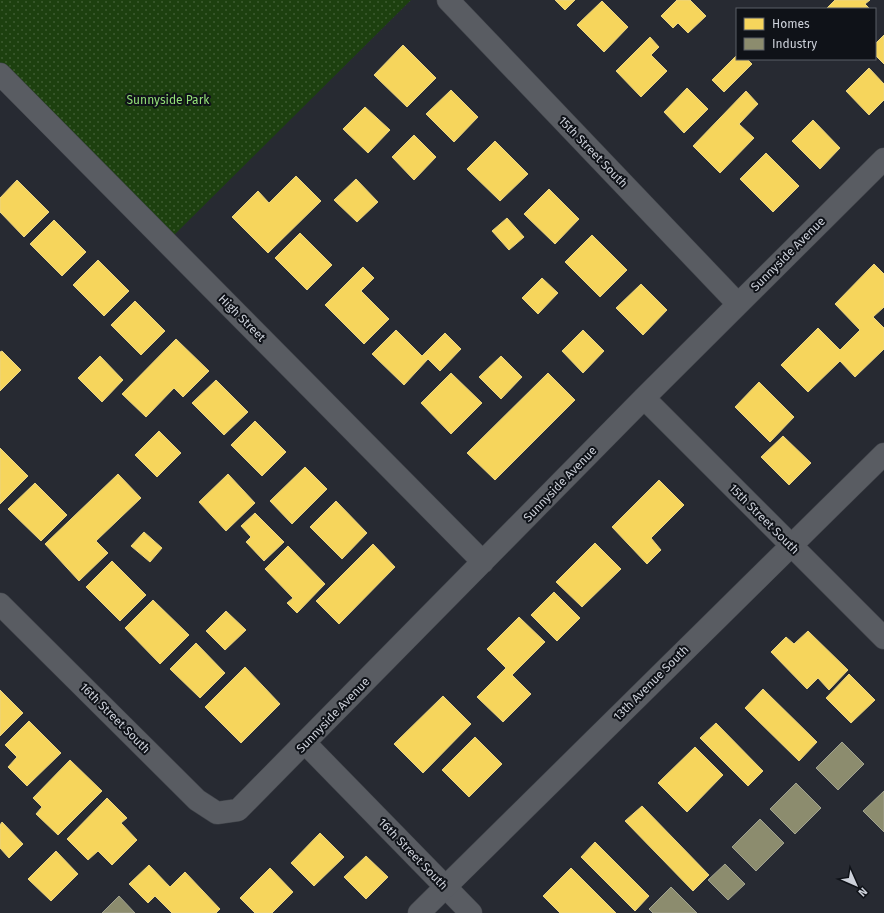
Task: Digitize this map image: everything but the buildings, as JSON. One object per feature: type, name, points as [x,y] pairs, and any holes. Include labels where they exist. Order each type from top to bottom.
[{"type":"street","name":"15th Street South","points":[[448,0],[738,304]]},
{"type":"street","name":"High Street","points":[[0,74],[483,562]]},
{"type":"street","name":"Sunnyside Avenue","points":[[238,810],[305,744],[644,398],[884,160]]},
{"type":"street","name":"15th Street South","points":[[644,398],[790,546],[884,638]]},
{"type":"street","name":"13th Avenue South","points":[[418,913],[884,454]]},
{"type":"street","name":"16th Street South","points":[[0,604],[197,800],[217,814],[238,810]]},
{"type":"street","name":"16th Street South","points":[[305,744],[471,913]]},
{"type":"green space","name":"Sunnyside Park","points":[[0,0],[411,0],[167,242],[0,74]]}]
